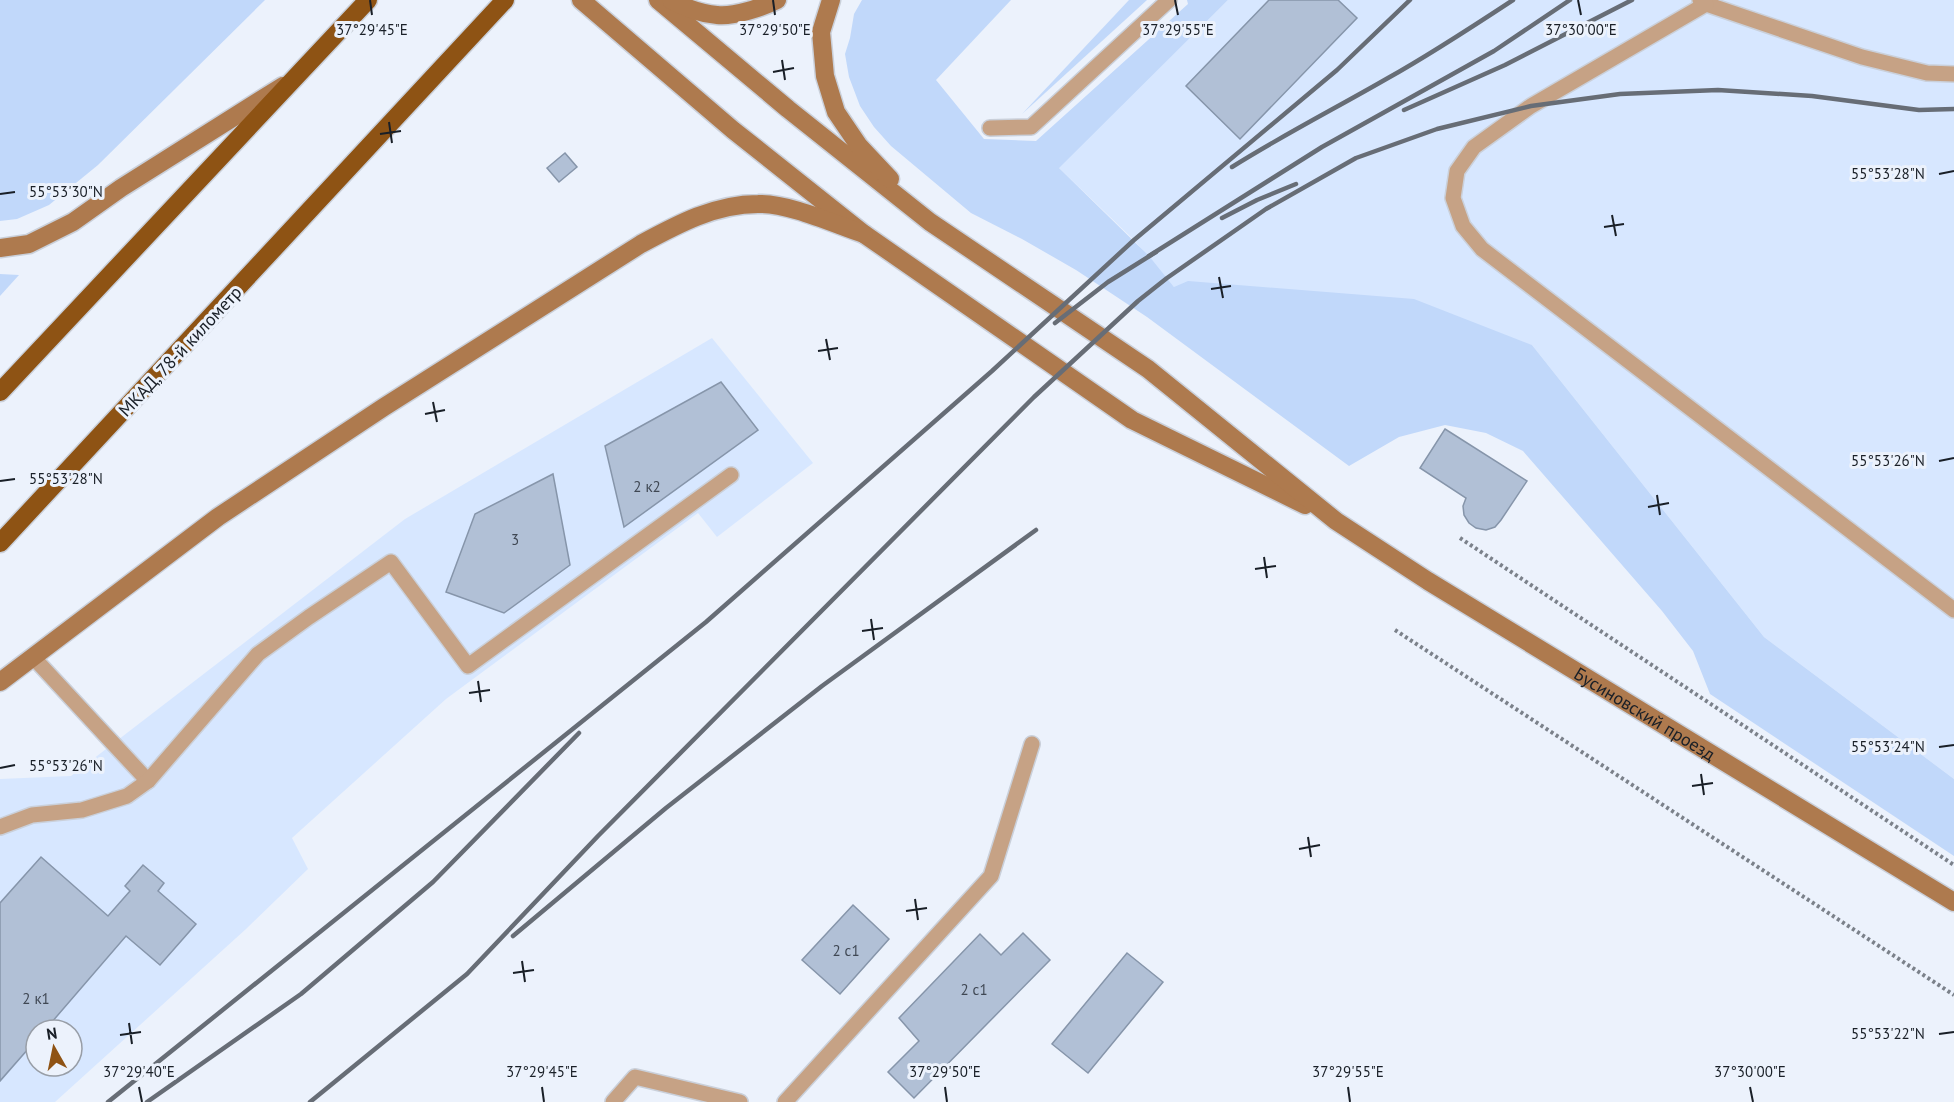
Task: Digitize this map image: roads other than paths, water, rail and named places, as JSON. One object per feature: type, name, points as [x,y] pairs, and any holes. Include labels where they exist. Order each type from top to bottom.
[{"type":"highway","points":[[0,392],[369,0]]},
{"type":"highway","name":"МКАД, 78-й километр","points":[[0,543],[505,0]]},
{"type":"main road","points":[[581,0],[733,130],[864,234],[1132,420],[1336,521]]},
{"type":"main road","points":[[658,0],[930,222],[1148,369],[1336,521]]},
{"type":"main road","points":[[671,0],[681,6],[718,16],[760,9],[777,0]]},
{"type":"main road","points":[[831,0],[820,32],[825,76],[836,112],[860,146],[930,222]]},
{"type":"main road","points":[[0,248],[29,244],[73,222],[121,188],[295,78]]},
{"type":"main road","points":[[0,682],[218,517],[384,407],[642,244],[676,225],[710,211],[759,203],[788,208],[864,234]]},
{"type":"main road","name":"Бусиновский проезд","points":[[1336,521],[1428,581],[1954,902]]},
{"type":"lane","points":[[990,128],[1031,127],[1169,0]]},
{"type":"lane","points":[[1954,74],[1927,73],[1862,57],[1703,2],[1531,106],[1474,147],[1457,171],[1453,198],[1463,226],[1482,249],[1954,610]]},
{"type":"lane","points":[[0,827],[32,815],[82,810],[127,796],[148,781],[258,654],[391,561],[468,666],[731,475]]},
{"type":"lane","points":[[33,657],[148,781]]},
{"type":"lane","points":[[785,1102],[991,876],[1032,744]]},
{"type":"lane","points":[[613,1102],[635,1077],[740,1102]]},
{"type":"railway","points":[[108,1102],[706,622],[992,371],[1134,240],[1337,70],[1410,0]]},
{"type":"railway","points":[[1232,167],[1420,59],[1513,0]]},
{"type":"railway","points":[[1149,256],[1322,147],[1494,51],[1570,0]]},
{"type":"railway","points":[[1404,110],[1505,65],[1632,0]]},
{"type":"railway","points":[[310,1102],[467,974],[598,836],[1034,397],[1138,301],[1266,209],[1356,158],[1437,129],[1531,106],[1620,94],[1718,90],[1812,96],[1919,110],[1954,109]]},
{"type":"railway","points":[[1222,218],[1296,184]]},
{"type":"railway","points":[[1055,323],[1108,282],[1156,252]]},
{"type":"railway","points":[[513,936],[666,808],[822,686],[1036,530]]},
{"type":"railway","points":[[147,1102],[301,994],[433,882],[579,733]]}]
